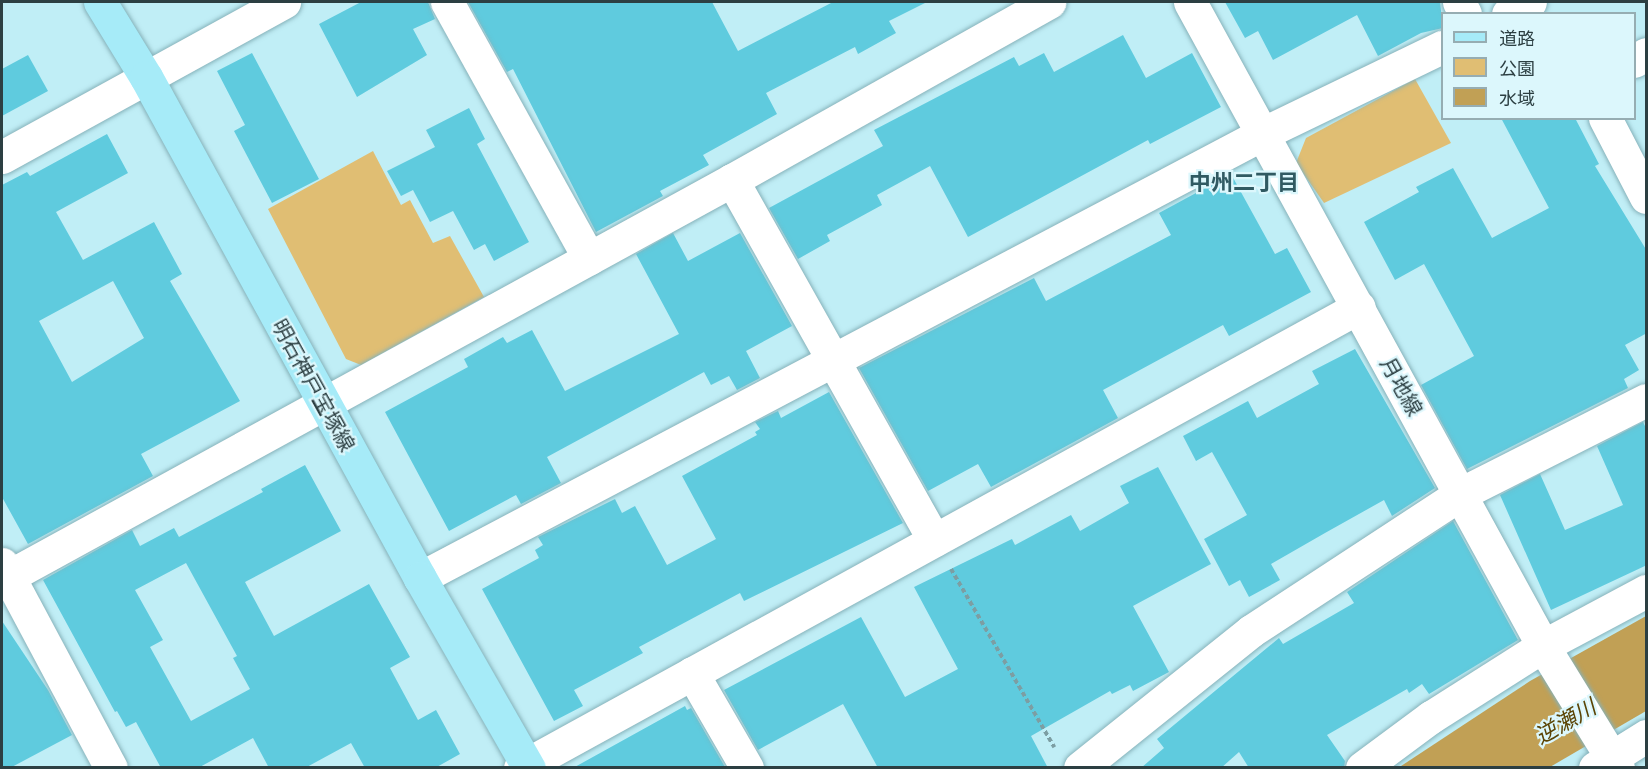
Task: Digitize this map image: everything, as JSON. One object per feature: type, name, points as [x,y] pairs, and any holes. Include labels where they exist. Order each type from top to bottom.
[{"type":"main road","name":"明石神戸宝塚線","points":[[100,2],[146,77],[525,766]]},
{"type":"street","points":[[2,157],[284,2]]},
{"type":"street","points":[[447,2],[589,258]]},
{"type":"street","points":[[111,768],[3,573],[732,180],[1049,2]]},
{"type":"street","name":"月地線","points":[[1190,2],[1607,759]]},
{"type":"street","points":[[1512,12],[1530,2]]},
{"type":"street","points":[[420,578],[832,358],[1264,133],[1441,48]]},
{"type":"street","points":[[1606,120],[1647,198]]},
{"type":"street","points":[[732,180],[934,540]]},
{"type":"street","points":[[525,766],[1359,307]]},
{"type":"street","points":[[1070,762],[1251,631],[1460,494],[1647,400]]},
{"type":"street","points":[[1362,768],[1431,717],[1547,653],[1647,591]]},
{"type":"street","points":[[692,673],[747,768]]},
{"type":"street","points":[[1607,759],[1647,736]]},
{"type":"path","points":[[934,540],[1070,762]]},
{"type":"green space","points":[[1415,79],[1451,143],[1324,203],[1296,163],[1306,138]]},
{"type":"green space","points":[[373,151],[401,205],[410,200],[433,243],[450,236],[484,297],[361,365],[346,359],[268,209]]},
{"type":"water","name":"逆瀬川","points":[[1646,616],[1646,711],[1550,767],[1398,768],[1530,681]]},
{"type":"building","points":[[361,2],[428,2],[435,19],[413,29],[427,55],[357,97],[319,24]]},
{"type":"building","points":[[468,2],[712,2],[738,51],[833,2],[927,2],[889,21],[896,33],[858,54],[855,47],[766,93],[777,114],[703,155],[709,165],[660,191],[663,196],[596,232],[513,69],[507,72]]},
{"type":"building","points":[[1225,2],[1440,2],[1441,28],[1421,33],[1378,56],[1357,15],[1273,60],[1258,31],[1245,38]]},
{"type":"building","points":[[1123,35],[1146,78],[1192,53],[1221,107],[1150,144],[1148,140],[968,237],[930,166],[877,195],[882,205],[827,235],[830,241],[798,259],[769,208],[883,146],[874,130],[1014,57],[1019,66],[1044,53],[1054,72]]},
{"type":"building","points":[[252,53],[319,179],[272,203],[234,131],[245,125],[217,71]]},
{"type":"building","points":[[28,55],[48,91],[2,116],[2,69]]},
{"type":"building","points":[[469,108],[485,139],[477,144],[529,242],[494,261],[485,244],[474,250],[453,211],[430,222],[413,190],[401,196],[387,171],[435,147],[426,130]]},
{"type":"building","points":[[1502,120],[1576,120],[1599,164],[1595,166],[1647,251],[1647,333],[1625,345],[1639,370],[1624,379],[1628,388],[1467,469],[1421,385],[1474,356],[1424,264],[1395,280],[1364,222],[1419,192],[1416,187],[1453,168],[1492,238],[1549,208]]},
{"type":"building","points":[[107,134],[128,173],[56,212],[83,260],[154,222],[182,274],[170,281],[240,401],[141,454],[153,476],[28,544],[2,497],[2,185],[27,172],[30,176]],"holes":[[[113,281],[144,338],[72,382],[39,321]]]},
{"type":"building","points":[[1231,174],[1275,254],[1287,248],[1311,292],[1229,336],[1223,325],[1103,390],[1118,418],[991,487],[978,464],[928,491],[859,368],[1034,278],[1046,301],[1171,235],[1159,213]]},
{"type":"building","points":[[673,233],[688,261],[740,233],[792,326],[746,351],[760,378],[737,390],[729,376],[711,385],[704,372],[547,457],[561,483],[521,504],[516,495],[449,531],[385,412],[468,367],[464,359],[503,337],[507,343],[532,330],[565,391],[679,334],[636,254]]},
{"type":"building","points":[[1355,349],[1435,488],[1392,516],[1384,500],[1271,564],[1280,580],[1249,597],[1240,580],[1229,586],[1204,539],[1247,515],[1212,452],[1196,461],[1183,436],[1248,401],[1257,418],[1319,384],[1312,371]]},
{"type":"building","points":[[829,392],[903,523],[744,601],[740,593],[639,647],[643,653],[574,690],[583,706],[554,721],[482,589],[539,558],[535,550],[543,545],[538,537],[615,499],[622,513],[635,506],[667,565],[716,539],[682,476],[757,435],[755,432],[760,429],[755,422],[778,411],[781,418]]},
{"type":"building","points":[[1643,422],[1647,430],[1647,565],[1551,610],[1500,495],[1540,474],[1565,530],[1623,505],[1597,446]]},
{"type":"building","points":[[305,465],[341,531],[245,582],[274,636],[369,584],[410,657],[390,668],[418,720],[436,710],[460,754],[435,768],[365,768],[351,743],[305,768],[269,768],[253,738],[198,768],[161,768],[136,722],[126,727],[117,711],[115,712],[43,580],[132,530],[140,546],[174,528],[179,537],[263,492],[261,489]],"holes":[[[186,563],[237,656],[233,658],[250,689],[191,721],[150,647],[163,640],[135,590]]]},
{"type":"building","points":[[1158,467],[1211,564],[1133,606],[1169,672],[1133,691],[1130,685],[1112,694],[1110,691],[1031,736],[1048,768],[878,768],[843,704],[758,750],[724,690],[861,617],[905,697],[958,669],[914,587],[1012,539],[1015,545],[1071,515],[1080,531],[1129,503],[1120,486]]},
{"type":"building","points":[[1453,521],[1518,640],[1429,694],[1422,684],[1409,693],[1407,689],[1327,735],[1345,761],[1344,768],[1249,768],[1239,752],[1221,768],[1141,768],[1164,748],[1157,739],[1279,638],[1283,644],[1354,603],[1347,592]]},
{"type":"building","points":[[2,621],[48,690],[72,735],[10,768],[2,768]]},
{"type":"building","points":[[685,706],[687,710],[691,708],[725,767],[573,768]]},
{"type":"district","name":"中州二丁目","points":[[1244,182]]}]
